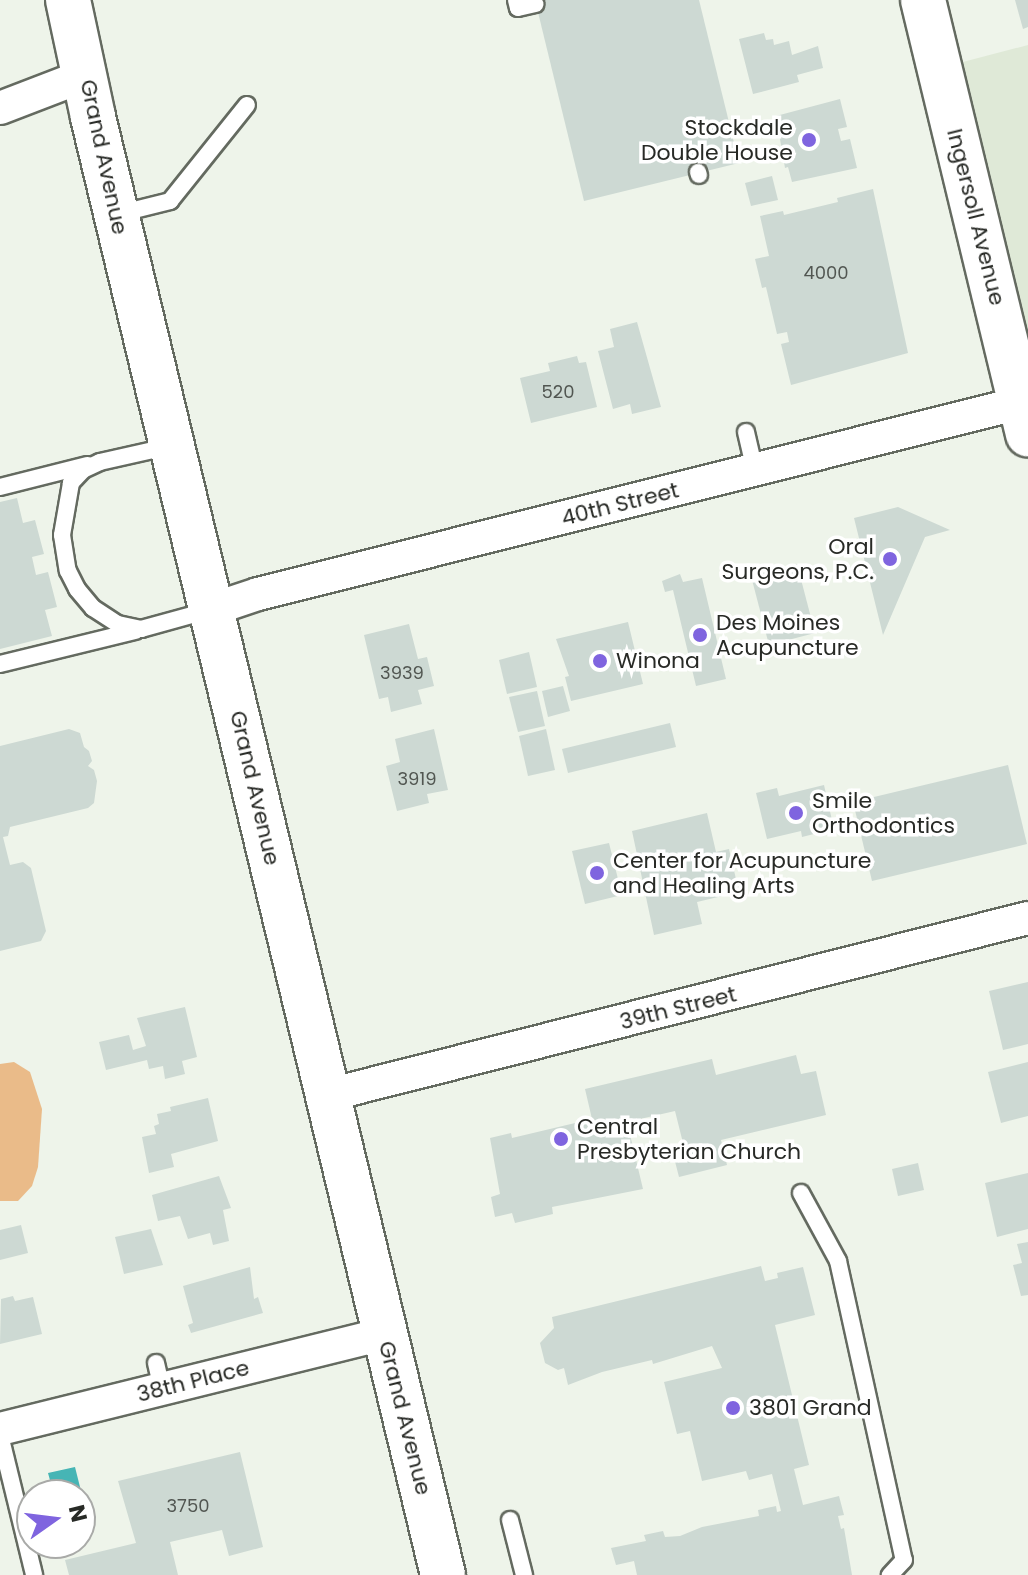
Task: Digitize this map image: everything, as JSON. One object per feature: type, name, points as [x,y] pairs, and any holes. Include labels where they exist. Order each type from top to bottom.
[{"type":"main road","name":"Grand Avenue","points":[[68,0],[116,214],[443,1575]]},
{"type":"main road","name":"Ingersoll Avenue","points":[[923,0],[1025,413]]},
{"type":"street","points":[[0,108],[86,75]]},
{"type":"street","name":"40th Street","points":[[213,609],[258,594],[755,470],[1025,413]]},
{"type":"street","name":"39th Street","points":[[328,1095],[1028,918]]},
{"type":"street","name":"38th Place","points":[[0,1432],[159,1376],[385,1334]]},
{"type":"lane","points":[[516,0],[518,8],[536,4]]},
{"type":"lane","points":[[116,214],[170,201],[247,105]]},
{"type":"lane","points":[[746,432],[755,470]]},
{"type":"lane","points":[[0,487],[172,446]]},
{"type":"lane","points":[[100,462],[83,470],[71,483],[62,535],[68,571],[77,589],[93,608],[118,624],[141,629]]},
{"type":"lane","points":[[0,664],[213,609]]},
{"type":"lane","points":[[801,1193],[838,1261],[904,1560],[890,1575]]},
{"type":"lane","points":[[0,1432],[34,1575]]},
{"type":"lane","points":[[510,1520],[524,1575]]},
{"type":"shaded area","points":[[1028,45],[1028,401],[940,68]]},
{"type":"shaded area","points":[[14,1062],[30,1072],[42,1109],[38,1167],[32,1186],[18,1201],[0,1201],[0,1064]]},
{"type":"water","points":[[75,1467],[78,1479],[50,1479],[48,1473]]},
{"type":"building","points":[[535,0],[699,0],[739,163],[584,201]]},
{"type":"building","points":[[1015,0],[1028,0],[1028,27],[1023,29]]},
{"type":"building","points":[[764,33],[766,40],[773,39],[774,45],[789,41],[792,55],[818,46],[823,68],[797,75],[799,82],[753,94],[739,39]]},
{"type":"building","name":"Stockdale Double House","points":[[840,99],[847,127],[838,129],[841,141],[850,139],[857,168],[792,182],[788,167],[785,168],[776,116]]},
{"type":"building","points":[[772,176],[778,200],[751,206],[745,183]]},
{"type":"building","points":[[873,189],[908,353],[791,385],[781,344],[789,342],[787,332],[777,334],[766,287],[762,288],[755,259],[769,256],[760,216],[783,211],[784,215],[838,202],[837,198]]},
{"type":"building","points":[[637,322],[661,407],[632,414],[630,404],[613,409],[598,351],[614,347],[610,329]]},
{"type":"building","points":[[577,356],[579,363],[586,362],[597,407],[531,423],[520,378],[550,371],[548,363]]},
{"type":"building","points":[[17,498],[23,523],[35,520],[44,554],[32,557],[36,575],[48,572],[57,607],[45,610],[52,636],[0,649],[0,502]]},
{"type":"building","name":"Oral Surgeons, P.C.","points":[[898,507],[950,530],[925,537],[883,635],[854,518]]},
{"type":"building","points":[[797,564],[815,633],[769,645],[751,576]]},
{"type":"building","name":"Des Moines Acupuncture","points":[[680,574],[683,582],[702,578],[726,679],[696,686],[673,590],[665,592],[662,581]]},
{"type":"building","name":"Winona","points":[[628,622],[643,684],[571,701],[565,677],[569,676],[556,639]]},
{"type":"building","points":[[409,624],[418,659],[427,657],[434,686],[418,690],[422,704],[391,712],[388,697],[379,699],[364,635]]},
{"type":"building","points":[[529,652],[537,687],[507,694],[499,660]]},
{"type":"building","points":[[563,686],[570,711],[548,717],[542,691]]},
{"type":"building","points":[[537,691],[545,726],[518,732],[509,697]]},
{"type":"building","points":[[670,723],[676,747],[568,773],[562,749]]},
{"type":"building","points":[[69,729],[80,733],[84,747],[89,751],[92,761],[88,766],[94,770],[97,781],[94,803],[88,808],[10,827],[8,836],[3,837],[10,865],[23,862],[31,868],[46,931],[41,941],[0,951],[0,746]]},
{"type":"building","points":[[434,729],[448,790],[427,794],[429,803],[397,811],[386,766],[400,762],[395,739]]},
{"type":"building","points":[[546,729],[555,770],[528,776],[519,736]]},
{"type":"building","points":[[1008,765],[1027,844],[872,881],[853,802]]},
{"type":"building","name":"Smile Orthodontics","points":[[824,785],[834,829],[802,837],[801,831],[767,839],[756,793],[777,788],[779,796]]},
{"type":"building","points":[[707,813],[716,852],[729,849],[739,892],[697,902],[702,924],[654,935],[632,831]]},
{"type":"building","name":"Center for Acupuncture and Healing Arts","points":[[609,843],[622,895],[585,904],[572,851]]},
{"type":"building","points":[[1028,982],[1028,1044],[1003,1050],[989,991]]},
{"type":"building","points":[[185,1007],[197,1057],[182,1061],[185,1074],[165,1079],[163,1066],[149,1069],[147,1060],[106,1070],[99,1042],[129,1035],[133,1050],[146,1046],[137,1018]]},
{"type":"building","name":"Central Presbyterian Church","points":[[796,1055],[801,1074],[816,1071],[826,1115],[721,1140],[727,1165],[679,1177],[671,1146],[683,1143],[675,1111],[627,1122],[643,1189],[552,1207],[553,1214],[515,1223],[512,1213],[495,1217],[491,1197],[500,1194],[490,1138],[511,1133],[512,1138],[592,1119],[585,1089],[712,1059],[716,1075]]},
{"type":"building","points":[[1028,1062],[1028,1116],[1001,1123],[988,1072]]},
{"type":"building","points":[[208,1098],[218,1141],[171,1154],[174,1167],[149,1173],[142,1137],[156,1134],[154,1126],[159,1124],[157,1114],[171,1111],[170,1107]]},
{"type":"building","points":[[918,1163],[924,1190],[898,1196],[892,1169]]},
{"type":"building","points":[[1028,1173],[1028,1229],[997,1237],[985,1183]]},
{"type":"building","points":[[219,1176],[231,1208],[223,1210],[229,1241],[213,1245],[210,1233],[188,1239],[180,1216],[158,1221],[152,1195]]},
{"type":"building","points":[[21,1225],[28,1253],[0,1260],[0,1230]]},
{"type":"building","points":[[151,1229],[163,1265],[124,1274],[115,1237]]},
{"type":"building","points":[[1028,1242],[1028,1295],[1021,1296],[1013,1265],[1022,1263],[1017,1244]]},
{"type":"building","name":"3801 Grand","points":[[761,1266],[765,1281],[778,1278],[777,1273],[803,1267],[815,1315],[775,1325],[809,1465],[794,1469],[803,1505],[839,1496],[844,1515],[838,1516],[841,1529],[844,1528],[852,1575],[637,1575],[634,1561],[616,1565],[611,1548],[646,1541],[644,1535],[663,1531],[665,1537],[680,1536],[702,1527],[759,1516],[758,1510],[776,1506],[777,1512],[781,1511],[772,1474],[749,1480],[746,1471],[702,1481],[690,1431],[677,1434],[664,1382],[722,1368],[712,1346],[653,1364],[652,1360],[602,1372],[568,1385],[564,1368],[558,1370],[545,1363],[540,1343],[554,1328],[552,1317]]},
{"type":"building","points":[[250,1267],[254,1299],[258,1297],[263,1313],[191,1333],[188,1325],[193,1323],[183,1286]]},
{"type":"building","points":[[13,1296],[15,1301],[33,1297],[42,1334],[0,1344],[1,1299]]},
{"type":"building","points":[[240,1452],[263,1547],[229,1556],[222,1530],[170,1542],[178,1575],[69,1575],[65,1560],[96,1559],[96,1553],[136,1543],[118,1481]]},
{"type":"place","name":"Stockdale Double House","points":[[809,140]]},
{"type":"place","name":"Oral Surgeons, P.C.","points":[[890,559]]},
{"type":"place","name":"Des Moines Acupuncture","points":[[700,635]]},
{"type":"place","name":"Winona","points":[[600,661]]},
{"type":"place","name":"Smile Orthodontics","points":[[796,813]]},
{"type":"place","name":"Center for Acupuncture and Healing Arts","points":[[597,873]]},
{"type":"place","name":"Central Presbyterian Church","points":[[561,1139]]},
{"type":"place","name":"3801 Grand","points":[[733,1408]]}]
